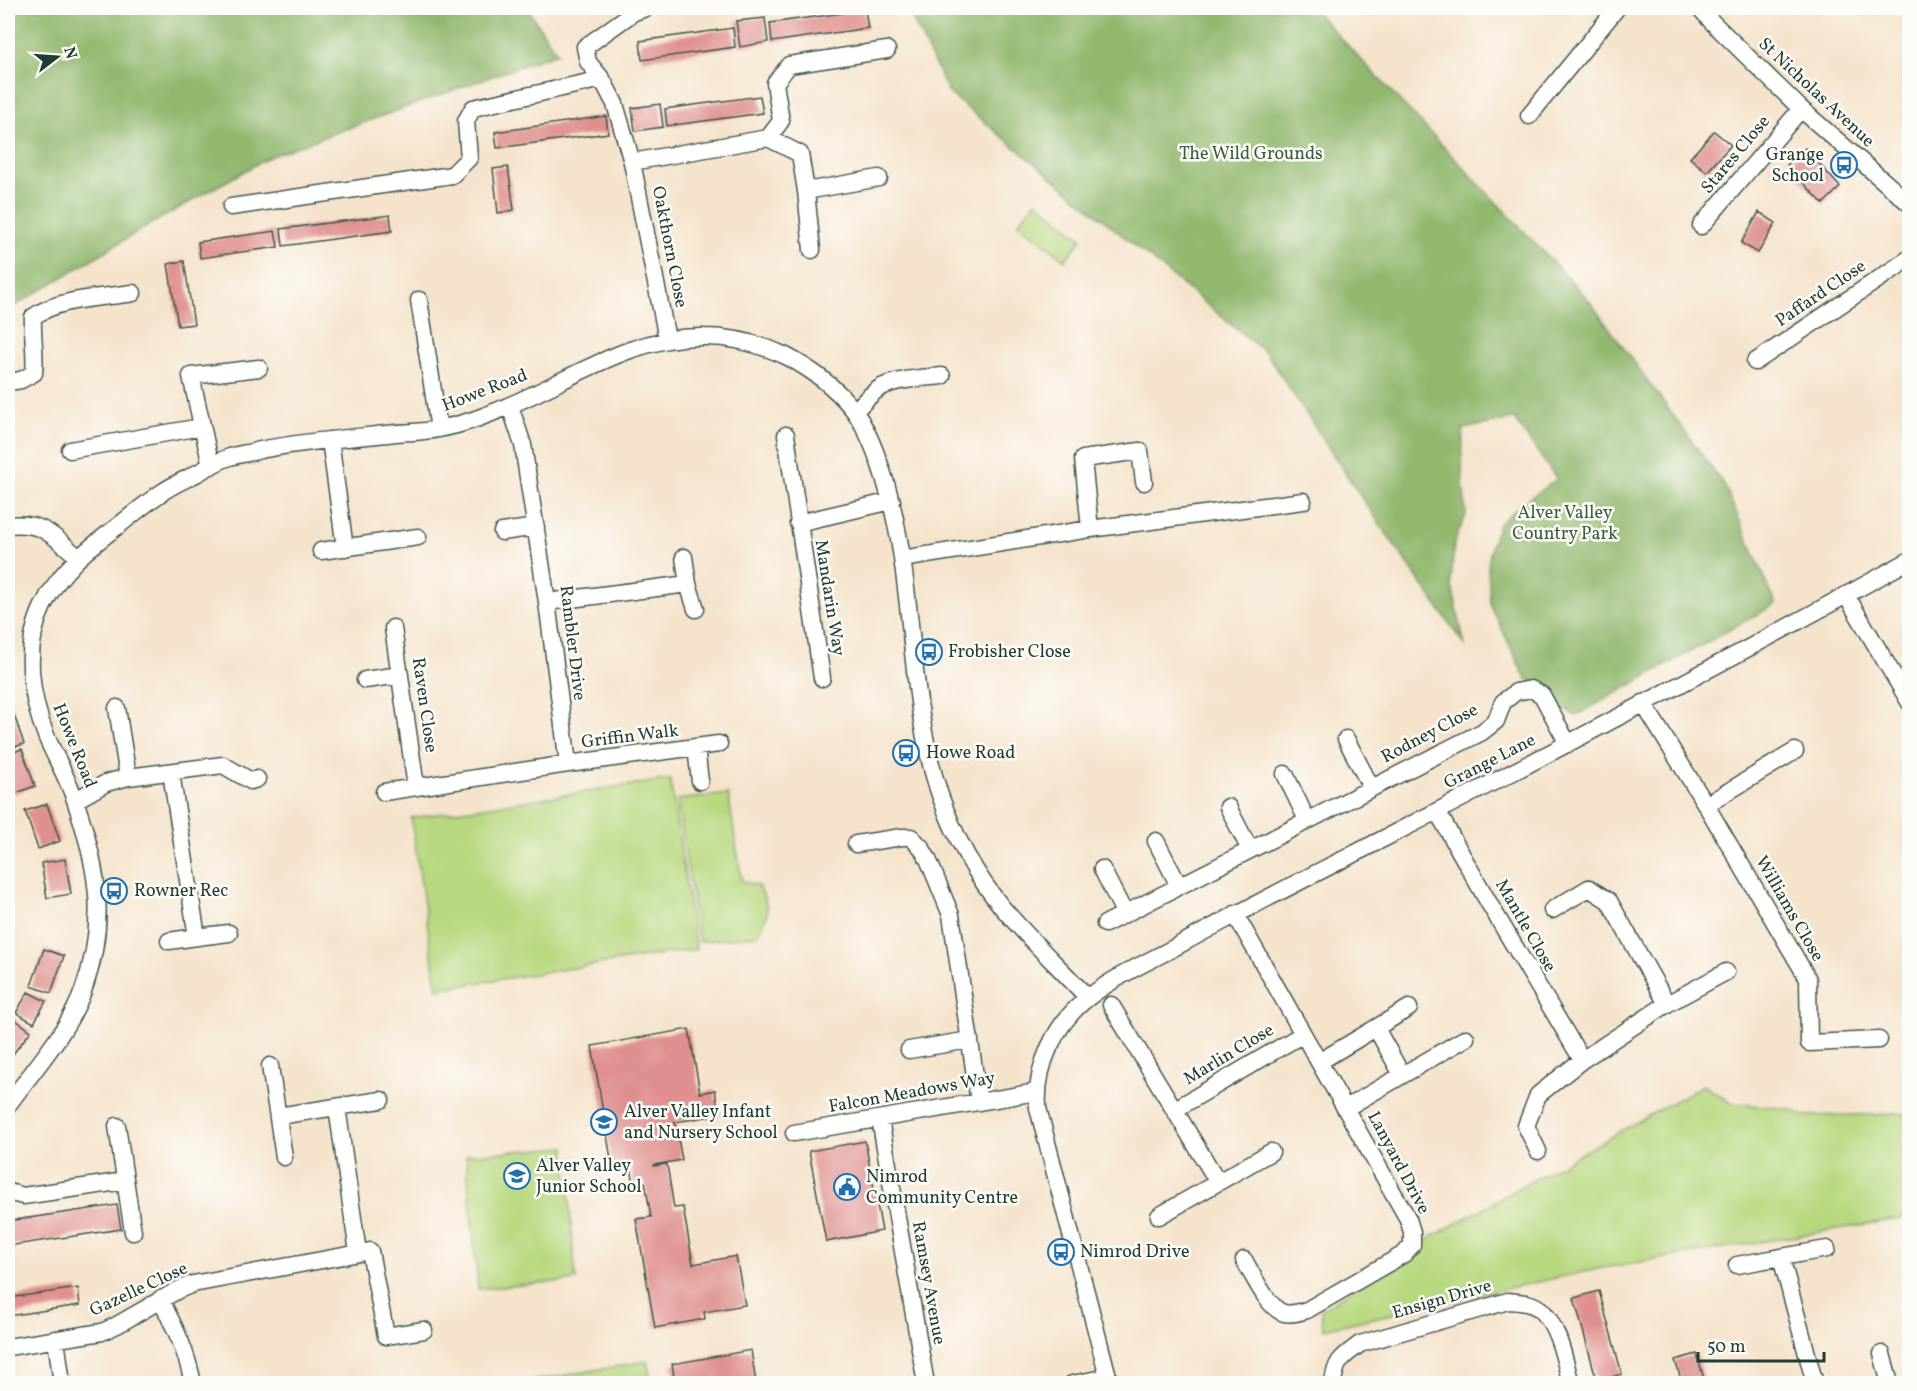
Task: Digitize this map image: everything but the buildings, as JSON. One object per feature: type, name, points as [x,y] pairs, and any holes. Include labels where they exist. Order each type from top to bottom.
[{"type":"street","name":"Oakthorn Close","points":[[646,8],[634,12],[585,48],[588,62],[602,79],[615,104],[632,162],[667,339]]},
{"type":"street","points":[[1529,116],[1617,8]]},
{"type":"street","name":"St Nicholas Avenue","points":[[1700,8],[1801,109],[1910,204]]},
{"type":"street","points":[[768,138],[781,121],[776,83],[789,65],[887,50]]},
{"type":"street","points":[[231,207],[453,175],[469,158],[466,122],[473,108],[602,79]]},
{"type":"street","name":"Stares Close","points":[[1701,226],[1801,109]]},
{"type":"street","points":[[632,162],[768,138],[800,154],[812,250]]},
{"type":"street","points":[[806,191],[879,178]]},
{"type":"street","name":"Paffard Close","points":[[1755,362],[1910,258]]},
{"type":"street","points":[[8,382],[21,380],[34,373],[36,357],[32,331],[33,317],[43,309],[58,304],[133,293]]},
{"type":"street","points":[[419,300],[439,429]]},
{"type":"street","name":"Howe Road","points":[[9,1099],[68,1023],[81,998],[92,964],[98,926],[98,895],[93,858],[76,800],[45,734],[35,700],[30,663],[33,633],[43,606],[62,574],[78,557],[165,490],[228,457],[330,440],[439,429],[477,419],[510,406],[604,360],[639,346],[667,339],[707,336],[741,341],[770,349],[804,365],[831,386],[855,411],[877,454],[892,501],[902,559],[927,750],[951,825],[982,880],[1001,906],[1088,998]]},
{"type":"street","points":[[211,466],[191,376],[258,368]]},
{"type":"street","points":[[855,411],[881,387],[942,376]]},
{"type":"street","name":"Rambler Drive","points":[[510,406],[524,445],[548,602],[568,764]]},
{"type":"street","points":[[70,450],[201,427]]},
{"type":"street","name":"Mandarin Way","points":[[786,435],[822,678]]},
{"type":"street","points":[[330,440],[345,548]]},
{"type":"street","points":[[1090,529],[1083,459],[1140,451],[1144,482]]},
{"type":"street","name":"Mandarin Way","points":[[798,523],[892,501]]},
{"type":"street","points":[[902,559],[1090,529],[1303,501]]},
{"type":"street","points":[[8,525],[18,524],[43,528],[78,557]]},
{"type":"street","points":[[502,532],[536,527]]},
{"type":"street","points":[[321,551],[418,537]]},
{"type":"street","points":[[684,557],[688,584],[696,609]]},
{"type":"street","name":"Grange Lane","points":[[1088,998],[1114,980],[1235,914],[1569,744],[1910,560]]},
{"type":"street","points":[[548,602],[688,584]]},
{"type":"street","points":[[1846,595],[1910,703]]},
{"type":"street","name":"Raven Close","points":[[393,628],[416,787]]},
{"type":"street","points":[[365,680],[400,675]]},
{"type":"street","name":"Rodney Close","points":[[1105,924],[1482,732],[1496,721],[1503,702],[1516,692],[1531,688],[1542,694],[1569,744]]},
{"type":"street","name":"Williams Close","points":[[1643,703],[1808,979],[1809,1043],[1879,1041]]},
{"type":"street","points":[[117,708],[128,777]]},
{"type":"street","name":"Rodney Close","points":[[1346,739],[1371,787]]},
{"type":"street","name":"Griffin Walk","points":[[568,764],[719,744]]},
{"type":"street","name":"Griffin Walk","points":[[696,748],[700,782]]},
{"type":"street","points":[[1706,805],[1795,751]]},
{"type":"street","points":[[384,792],[568,764]]},
{"type":"street","points":[[76,800],[106,783],[128,777],[223,765],[251,781],[257,779]]},
{"type":"street","points":[[171,773],[197,936]]},
{"type":"street","points":[[1285,774],[1307,820]]},
{"type":"street","points":[[1228,807],[1250,850]]},
{"type":"street","name":"Mantle Close","points":[[1437,811],[1582,1060]]},
{"type":"street","points":[[856,843],[911,837],[928,859],[951,915],[979,1102]]},
{"type":"street","points":[[1156,842],[1179,886]]},
{"type":"street","points":[[1102,869],[1125,914]]},
{"type":"street","name":"Mantle Close","points":[[1552,910],[1589,888],[1609,901],[1667,1004]]},
{"type":"street","name":"Lanyard Drive","points":[[1235,914],[1408,1219],[1412,1232],[1412,1245],[1404,1254],[1307,1310],[1294,1314],[1282,1312],[1272,1306],[1244,1260]]},
{"type":"street","points":[[169,941],[230,933]]},
{"type":"street","points":[[1538,1151],[1526,1126],[1539,1095],[1582,1060],[1667,1004],[1726,972]]},
{"type":"street","points":[[1072,1383],[1109,1380],[1038,1108],[1037,1092],[1045,1058],[1055,1035],[1069,1016],[1088,998]]},
{"type":"street","name":"Marlin Close","points":[[1111,1005],[1218,1182]]},
{"type":"street","points":[[1319,1062],[1409,1008]]},
{"type":"street","points":[[1376,1028],[1402,1075]]},
{"type":"street","name":"Marlin Close","points":[[1174,1110],[1303,1034]]},
{"type":"street","points":[[1346,1108],[1466,1038]]},
{"type":"street","points":[[909,1050],[970,1040]]},
{"type":"street","points":[[270,1066],[284,1157]]},
{"type":"street","name":"Falcon Meadows Way","points":[[794,1133],[1037,1092]]},
{"type":"street","points":[[278,1116],[381,1100]]},
{"type":"street","points":[[337,1107],[358,1253],[370,1251],[386,1336],[424,1330]]},
{"type":"street","name":"Ramsey Avenue","points":[[880,1119],[926,1383]]},
{"type":"street","points":[[117,1126],[134,1232]]},
{"type":"street","points":[[1159,1216],[1271,1152]]},
{"type":"street","points":[[8,1192],[23,1196],[125,1181]]},
{"type":"street","points":[[1737,1265],[1827,1249]]},
{"type":"street","name":"Gazelle Close","points":[[8,1347],[102,1332],[160,1299],[193,1284],[358,1253]]},
{"type":"street","points":[[1781,1257],[1815,1383]]},
{"type":"street","points":[[160,1299],[182,1341],[193,1383]]},
{"type":"street","name":"Ensign Drive","points":[[1334,1383],[1334,1369],[1342,1357],[1360,1344],[1508,1301],[1526,1302],[1540,1309],[1551,1323],[1560,1343],[1571,1383]]},
{"type":"street","points":[[56,1339],[62,1383]]},
{"type":"street","points":[[1882,1354],[1890,1383]]},
{"type":"green space","points":[[8,8],[527,8],[557,53],[271,156],[149,225],[8,310]]},
{"type":"green space","name":"The Wild Grounds","points":[[907,8],[1312,8],[1587,298],[1724,485],[1776,604],[1575,716],[1525,677],[1490,604],[1488,567],[1491,546],[1499,524],[1520,505],[1557,479],[1514,419],[1463,429],[1462,470],[1466,515],[1454,543],[1451,582],[1465,646],[1361,497],[1267,354],[949,93]]},
{"type":"green space","points":[[1036,201],[1082,239],[1065,260],[1018,223]]},
{"type":"green space","points":[[670,779],[696,949],[437,989],[411,818]]},
{"type":"green space","points":[[728,794],[742,881],[758,886],[765,899],[767,910],[765,922],[758,935],[699,942],[677,800]]},
{"type":"green space","points":[[1703,1085],[1731,1103],[1789,1109],[1805,1116],[1909,1114],[1909,1217],[1597,1269],[1323,1329],[1321,1310],[1423,1242]]},
{"type":"green space","points":[[565,1147],[576,1280],[478,1289],[466,1155]]},
{"type":"green space","points":[[647,1361],[651,1383],[520,1383]]},
{"type":"place","name":"Grange School","points":[[1844,165]]},
{"type":"place","name":"Frobisher Close","points":[[929,652]]},
{"type":"place","name":"Howe Road","points":[[906,753]]},
{"type":"place","name":"Rowner Rec","points":[[114,891]]},
{"type":"place","name":"Alver Valley Infant and Nursery School","points":[[604,1122]]},
{"type":"place","name":"Alver Valley Junior School","points":[[517,1176]]},
{"type":"place","name":"Nimrod Community Centre","points":[[847,1187]]},
{"type":"place","name":"Nimrod Drive","points":[[1061,1252]]},
{"type":"park label","name":"Alver Valley Country Park","points":[[1565,523]]}]
